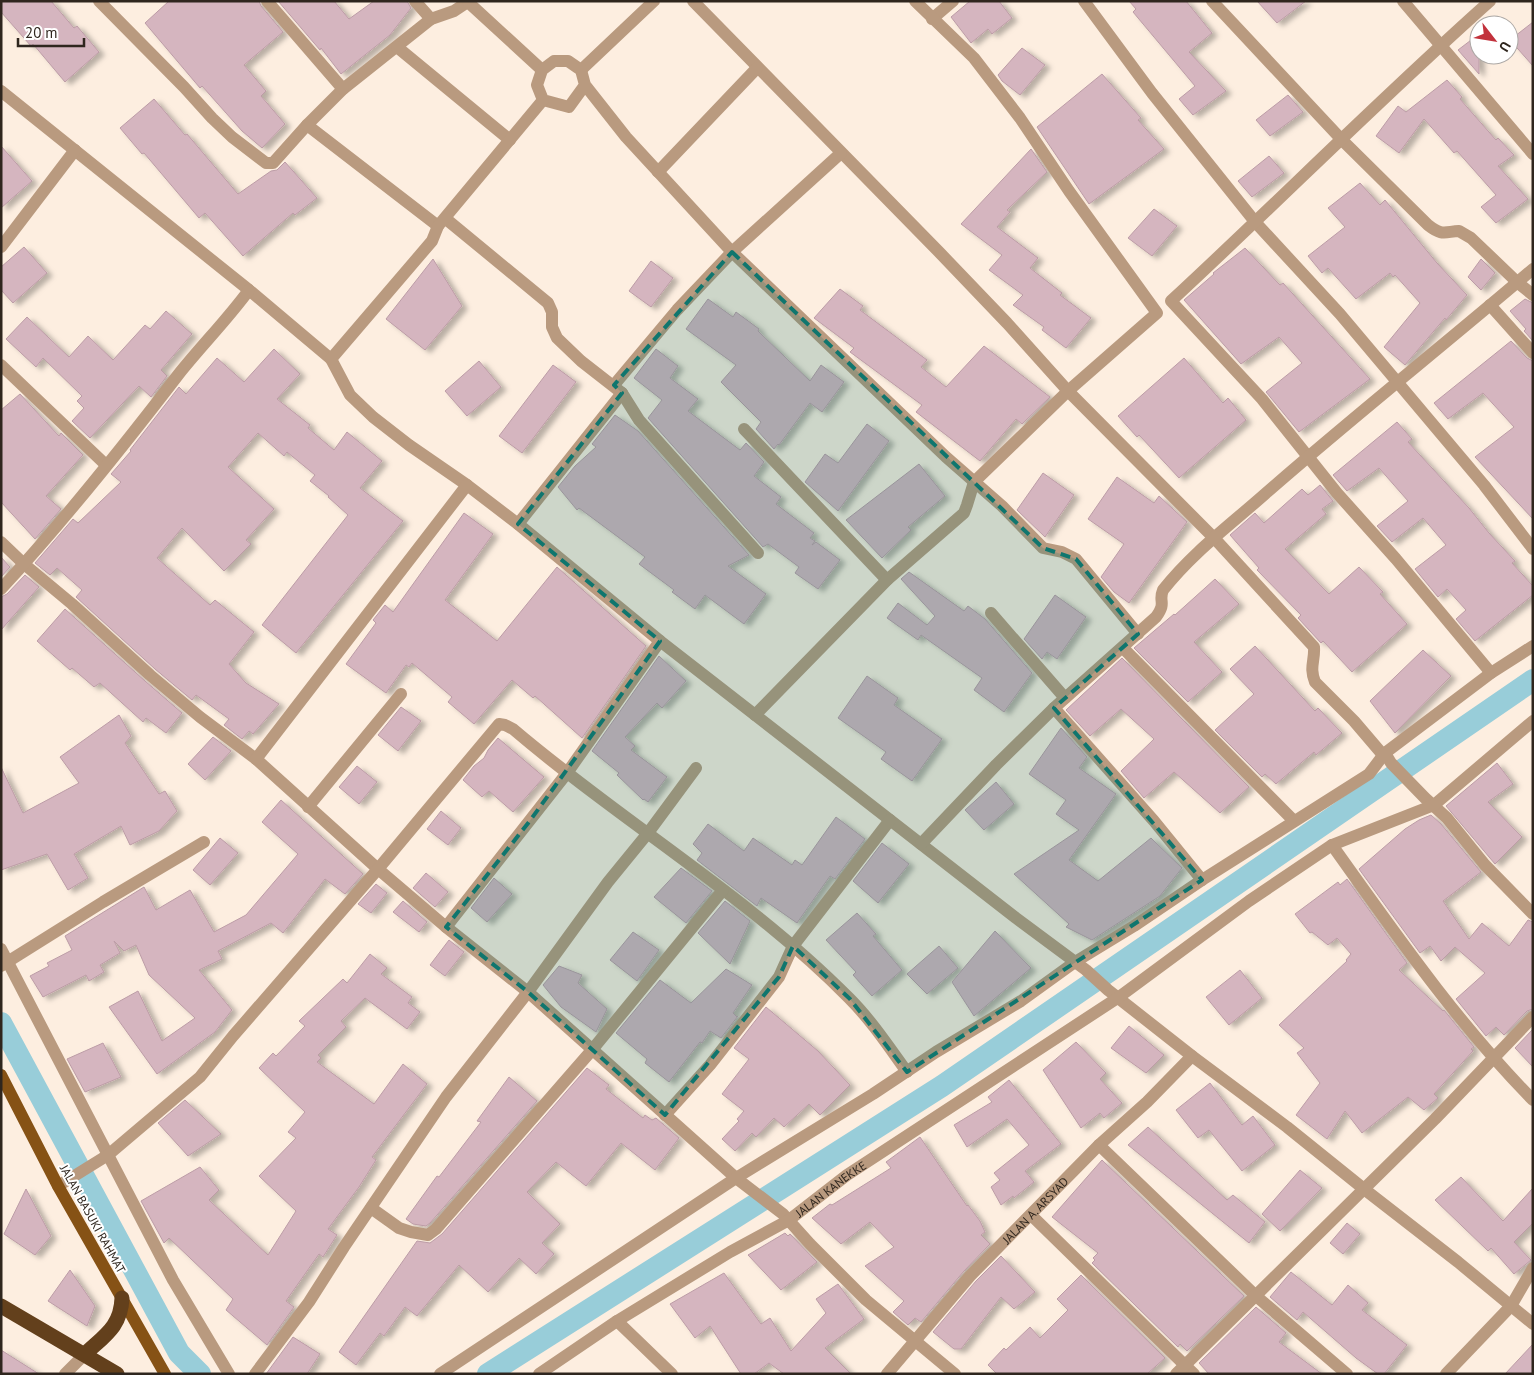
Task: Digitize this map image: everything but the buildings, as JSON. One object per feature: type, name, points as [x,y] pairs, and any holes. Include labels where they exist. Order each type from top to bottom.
[{"type":"highway","points":[[85,1354],[109,1333],[118,1319],[122,1298]]},
{"type":"highway","points":[[1,1306],[117,1374]]},
{"type":"main road","name":"JALAN BASUKI RAHMAT","points":[[1,1075],[58,1186],[164,1374]]},
{"type":"street","points":[[99,1],[232,138],[266,163],[273,163],[307,125],[344,89],[431,19],[454,11],[469,1],[542,70]]},
{"type":"street","points":[[268,1],[344,89]]},
{"type":"street","points":[[415,1],[431,19]]},
{"type":"street","points":[[581,70],[654,1]]},
{"type":"street","points":[[693,1],[1000,316],[1068,391],[1215,539],[1314,647],[1311,666],[1315,682],[1447,818],[1485,865],[1533,914]]},
{"type":"street","points":[[915,1],[974,58],[1157,313]]},
{"type":"street","points":[[932,19],[953,1]]},
{"type":"street","points":[[1084,1],[1152,93],[1256,223],[1340,314],[1484,485],[1533,548]]},
{"type":"street","points":[[1212,1],[1342,140],[1428,225],[1438,233],[1462,232],[1533,294]]},
{"type":"street","points":[[1403,1],[1533,154]]},
{"type":"street","points":[[755,715],[887,580],[964,512],[968,506],[974,482],[1068,391],[1171,301],[1256,223],[1441,45],[1490,1]]},
{"type":"street","points":[[397,47],[510,140]]},
{"type":"street","points":[[543,100],[538,84],[542,70],[554,61],[568,61],[581,70],[585,84],[626,137],[732,252],[974,482],[1002,506],[1043,548],[1062,552],[1076,559],[1138,634]]},
{"type":"street","points":[[658,172],[757,68]]},
{"type":"street","points":[[543,100],[569,107],[585,84]]},
{"type":"street","points":[[1,91],[249,290],[331,359],[350,395],[374,417],[409,445],[468,485],[518,524],[660,641],[1016,918],[1086,970],[1108,990],[1192,1056],[1287,1127],[1458,1262],[1533,1324]]},
{"type":"street","points":[[331,359],[432,241],[442,222],[543,100]]},
{"type":"street","points":[[307,125],[442,222],[548,303],[552,312],[552,327],[557,338],[581,361],[618,389],[638,420],[758,552]]},
{"type":"street","points":[[1,247],[75,150]]},
{"type":"street","points":[[518,524],[676,310],[732,252],[842,153]]},
{"type":"street","points":[[922,844],[996,764],[1054,708],[1156,617],[1163,607],[1161,594],[1172,577],[1186,563],[1308,456],[1533,269]]},
{"type":"street","points":[[1,589],[144,421],[180,373],[229,317],[249,290]]},
{"type":"street","points":[[1171,301],[1262,399],[1491,673]]},
{"type":"street","points":[[1490,305],[1533,353]]},
{"type":"street","points":[[1,365],[106,466]]},
{"type":"street","points":[[744,429],[887,580]]},
{"type":"street","points":[[256,759],[468,485]]},
{"type":"street","points":[[1,542],[200,718],[256,759],[378,869],[446,927],[528,992],[736,1178],[786,1217],[866,1300],[955,1374]]},
{"type":"street","points":[[991,613],[1065,698]]},
{"type":"street","points":[[446,927],[567,773],[660,641]]},
{"type":"street","points":[[440,1374],[736,1178],[784,1150],[936,1052],[1021,1001],[1075,962],[1369,774],[1386,757],[1491,673],[1533,646]]},
{"type":"street","points":[[1123,648],[1294,822]]},
{"type":"street","points":[[308,807],[401,694]]},
{"type":"street","points":[[1054,708],[1154,821],[1202,880]]},
{"type":"street","name":"JALAN KANEKKE","points":[[539,1374],[617,1321],[786,1217],[1119,997],[1249,901],[1332,845],[1429,801],[1533,722]]},
{"type":"street","points":[[58,1186],[108,1155],[200,1078],[246,1021],[378,869],[499,724],[513,729],[567,773],[770,926],[850,999],[907,1072]]},
{"type":"street","points":[[255,1374],[309,1302],[446,1097],[528,992],[608,882],[648,833],[696,768]]},
{"type":"street","points":[[665,1115],[710,1065],[779,977],[793,946],[890,820]]},
{"type":"street","points":[[5,964],[103,902],[204,842]]},
{"type":"street","points":[[1332,845],[1401,942],[1455,1012],[1493,1058],[1533,1100]]},
{"type":"street","points":[[371,1208],[399,1228],[411,1232],[428,1235],[436,1229],[592,1050],[723,890]]},
{"type":"street","points":[[1,949],[5,964],[173,1280],[229,1374]]},
{"type":"street","points":[[1031,1215],[1185,1371],[1223,1326],[1256,1296],[1435,1119],[1533,1018]]},
{"type":"street","name":"JALAN A. ARSYAD","points":[[887,1374],[970,1276],[1099,1145],[1147,1102],[1192,1056]]},
{"type":"street","points":[[1099,1145],[1256,1296],[1347,1374]]},
{"type":"street","points":[[1446,1374],[1511,1306],[1533,1268]]},
{"type":"street","points":[[617,1321],[672,1374]]},
{"type":"street","points":[[65,1374],[85,1354]]},
{"type":"highlighted area","points":[[732,252],[1043,548],[1076,559],[1138,634],[1054,708],[1202,880],[907,1072],[850,999],[793,946],[779,977],[665,1115],[528,992],[446,927],[529,822],[660,641],[518,524],[622,393],[614,385]]},
{"type":"waterway","points":[[488,1374],[942,1086],[1533,680]]},
{"type":"waterway","points":[[1,1023],[179,1353],[200,1374]]}]
